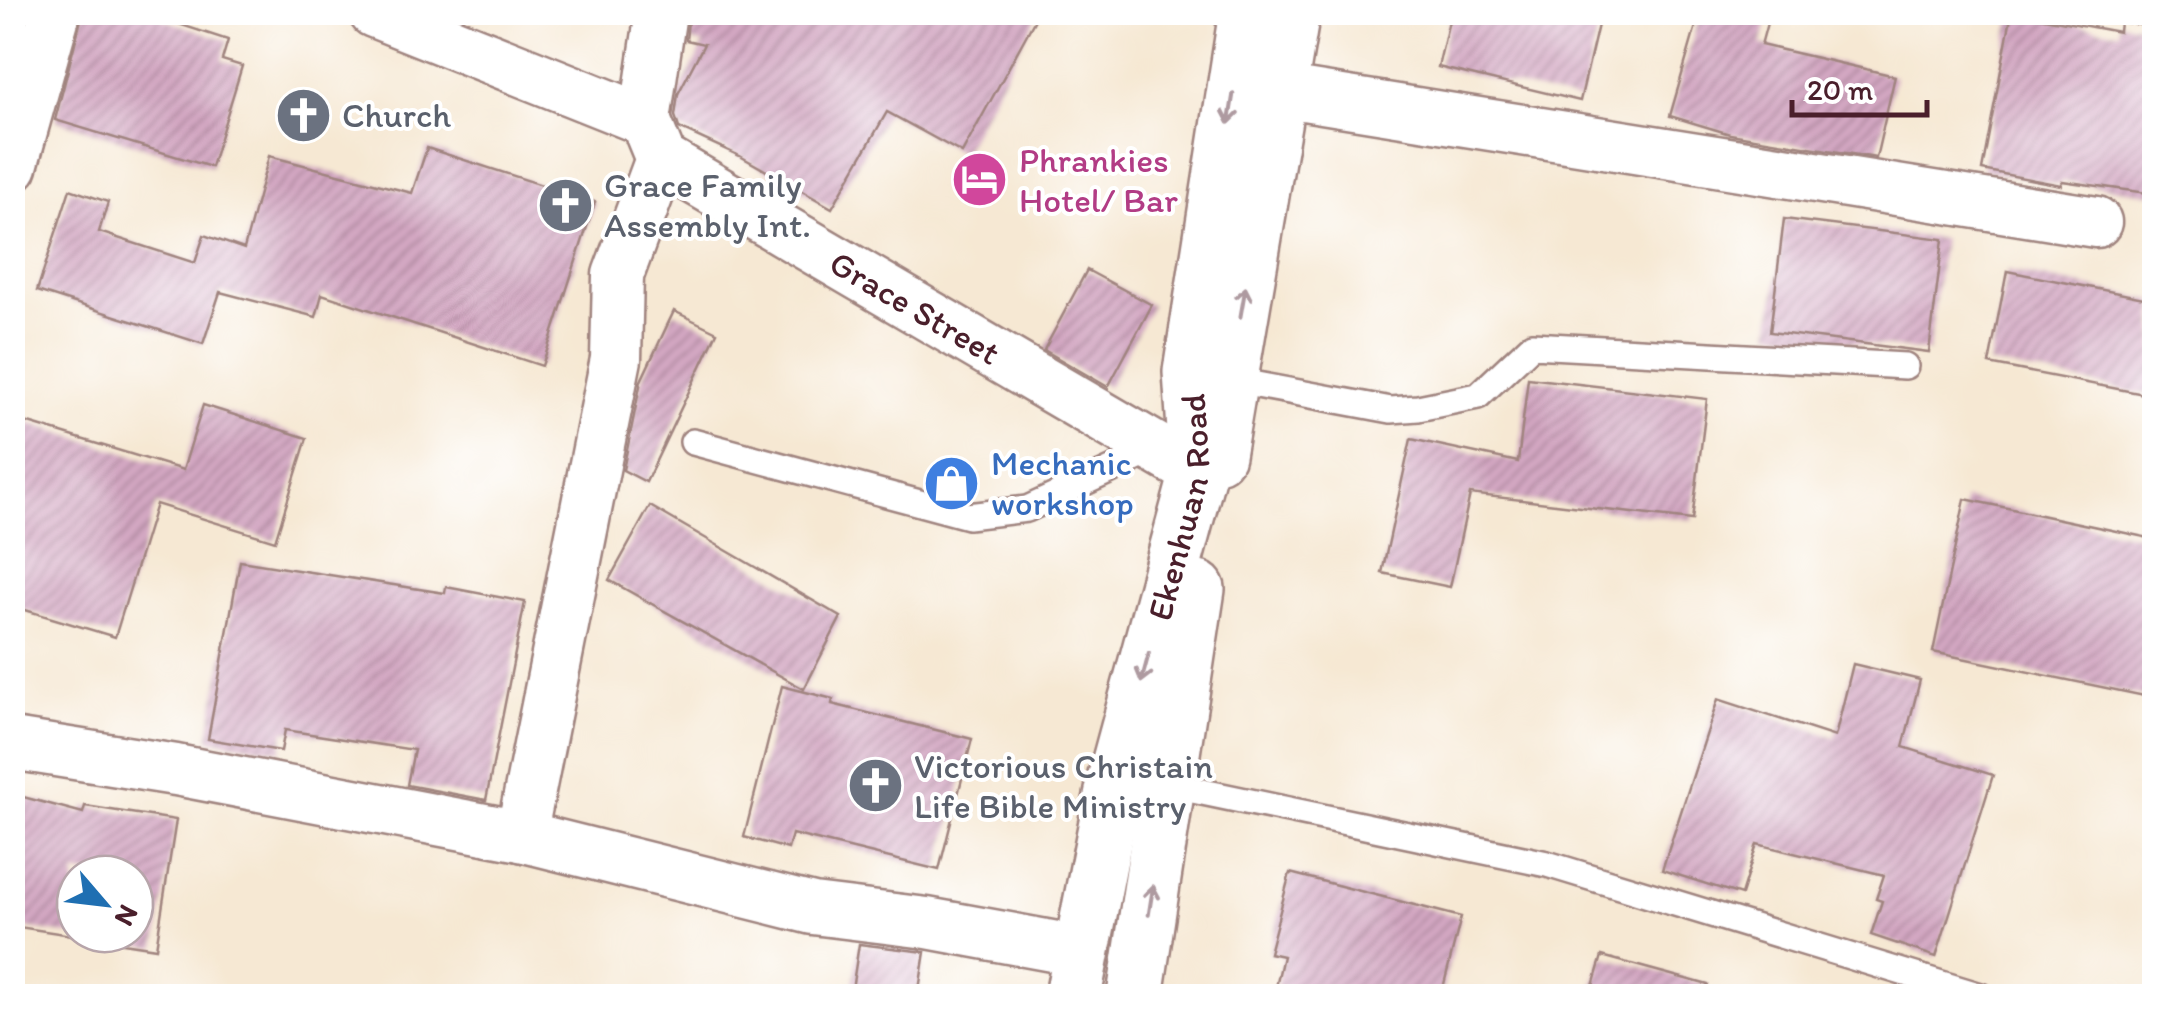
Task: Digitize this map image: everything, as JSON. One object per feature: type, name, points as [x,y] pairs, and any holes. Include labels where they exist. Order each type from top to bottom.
[{"type":"main road","name":"Ekenhuan Road","points":[[1076,974],[1176,462],[1246,12]]},
{"type":"main road","name":"Ekenhuan Road","points":[[1135,996],[1230,380],[1292,12]]},
{"type":"street","points":[[12,166],[55,12]]},
{"type":"street","name":"Grace Street","points":[[374,12],[653,139],[1176,462]]},
{"type":"street","points":[[521,836],[616,359],[618,276],[653,139],[661,12]]},
{"type":"street","points":[[1279,92],[2096,222]]},
{"type":"street","points":[[12,744],[176,770],[521,836],[813,909],[927,922],[1076,974]]},
{"type":"lane","points":[[1230,380],[1391,410],[1478,396],[1532,345],[1905,366]]},
{"type":"lane","points":[[693,442],[968,516],[1027,509],[1176,462]]},
{"type":"lane","points":[[1169,786],[1546,864],[1981,996]]},
{"type":"building","points":[[83,12],[162,12],[160,18],[228,40],[222,60],[242,66],[211,167],[55,120]]},
{"type":"building","points":[[689,12],[1039,12],[962,153],[887,112],[832,208],[740,156],[679,128],[675,116],[678,94],[704,44],[686,40]]},
{"type":"building","points":[[1451,12],[1601,12],[1580,101],[1438,67]]},
{"type":"building","points":[[1700,12],[1770,12],[1761,45],[1895,76],[1876,158],[1730,134],[1670,116]]},
{"type":"building","points":[[2012,12],[2119,32],[2120,22],[2154,27],[2154,194],[2062,181],[2061,185],[1982,170]]},
{"type":"building","points":[[427,148],[595,202],[542,366],[322,294],[316,317],[220,292],[203,344],[37,291],[70,189],[108,202],[99,232],[195,263],[204,235],[244,249],[269,156],[412,193]]},
{"type":"building","points":[[1784,219],[1943,239],[1929,352],[1770,332]]},
{"type":"building","points":[[1087,270],[1152,305],[1108,387],[1044,350]]},
{"type":"building","points":[[2007,271],[2154,300],[2154,396],[1989,364]]},
{"type":"building","points":[[674,311],[717,332],[646,482],[623,470],[641,381]]},
{"type":"building","points":[[1528,378],[1707,399],[1692,520],[1470,494],[1450,587],[1382,573],[1411,439],[1518,462]]},
{"type":"building","points":[[203,405],[307,438],[275,541],[156,504],[115,637],[12,606],[12,418],[183,470]]},
{"type":"building","points":[[1965,499],[2154,539],[2154,698],[1933,652]]},
{"type":"building","points":[[650,506],[841,617],[804,689],[609,580]]},
{"type":"building","points":[[240,561],[445,593],[446,587],[525,602],[486,800],[407,785],[414,750],[285,730],[281,751],[208,739]]},
{"type":"building","points":[[1853,664],[1920,680],[1903,747],[1993,775],[1936,957],[1871,935],[1882,901],[1876,899],[1884,875],[1757,844],[1741,895],[1662,870],[1718,699],[1835,737]]},
{"type":"building","points":[[782,686],[833,699],[832,704],[972,739],[939,870],[792,834],[788,849],[744,837]]},
{"type":"building","points":[[12,794],[83,813],[85,806],[176,820],[156,948],[155,854],[55,854],[55,933],[12,926]]},
{"type":"building","points":[[1290,873],[1461,917],[1441,996],[1274,996],[1283,956],[1269,953]]},
{"type":"building","points":[[859,944],[925,952],[918,996],[851,996]]},
{"type":"building","points":[[1602,956],[1708,985],[1706,996],[1590,996]]},
{"type":"place","name":"Church","points":[[303,115]]},
{"type":"place","name":"Phrankies Hotel/ Bar","points":[[980,180]]},
{"type":"place","name":"Grace Family Assembly Int.","points":[[565,205]]},
{"type":"place","name":"Mechanic workshop","points":[[952,483]]},
{"type":"place","name":"Victorious Christain Life Bible Ministry","points":[[875,786]]}]
